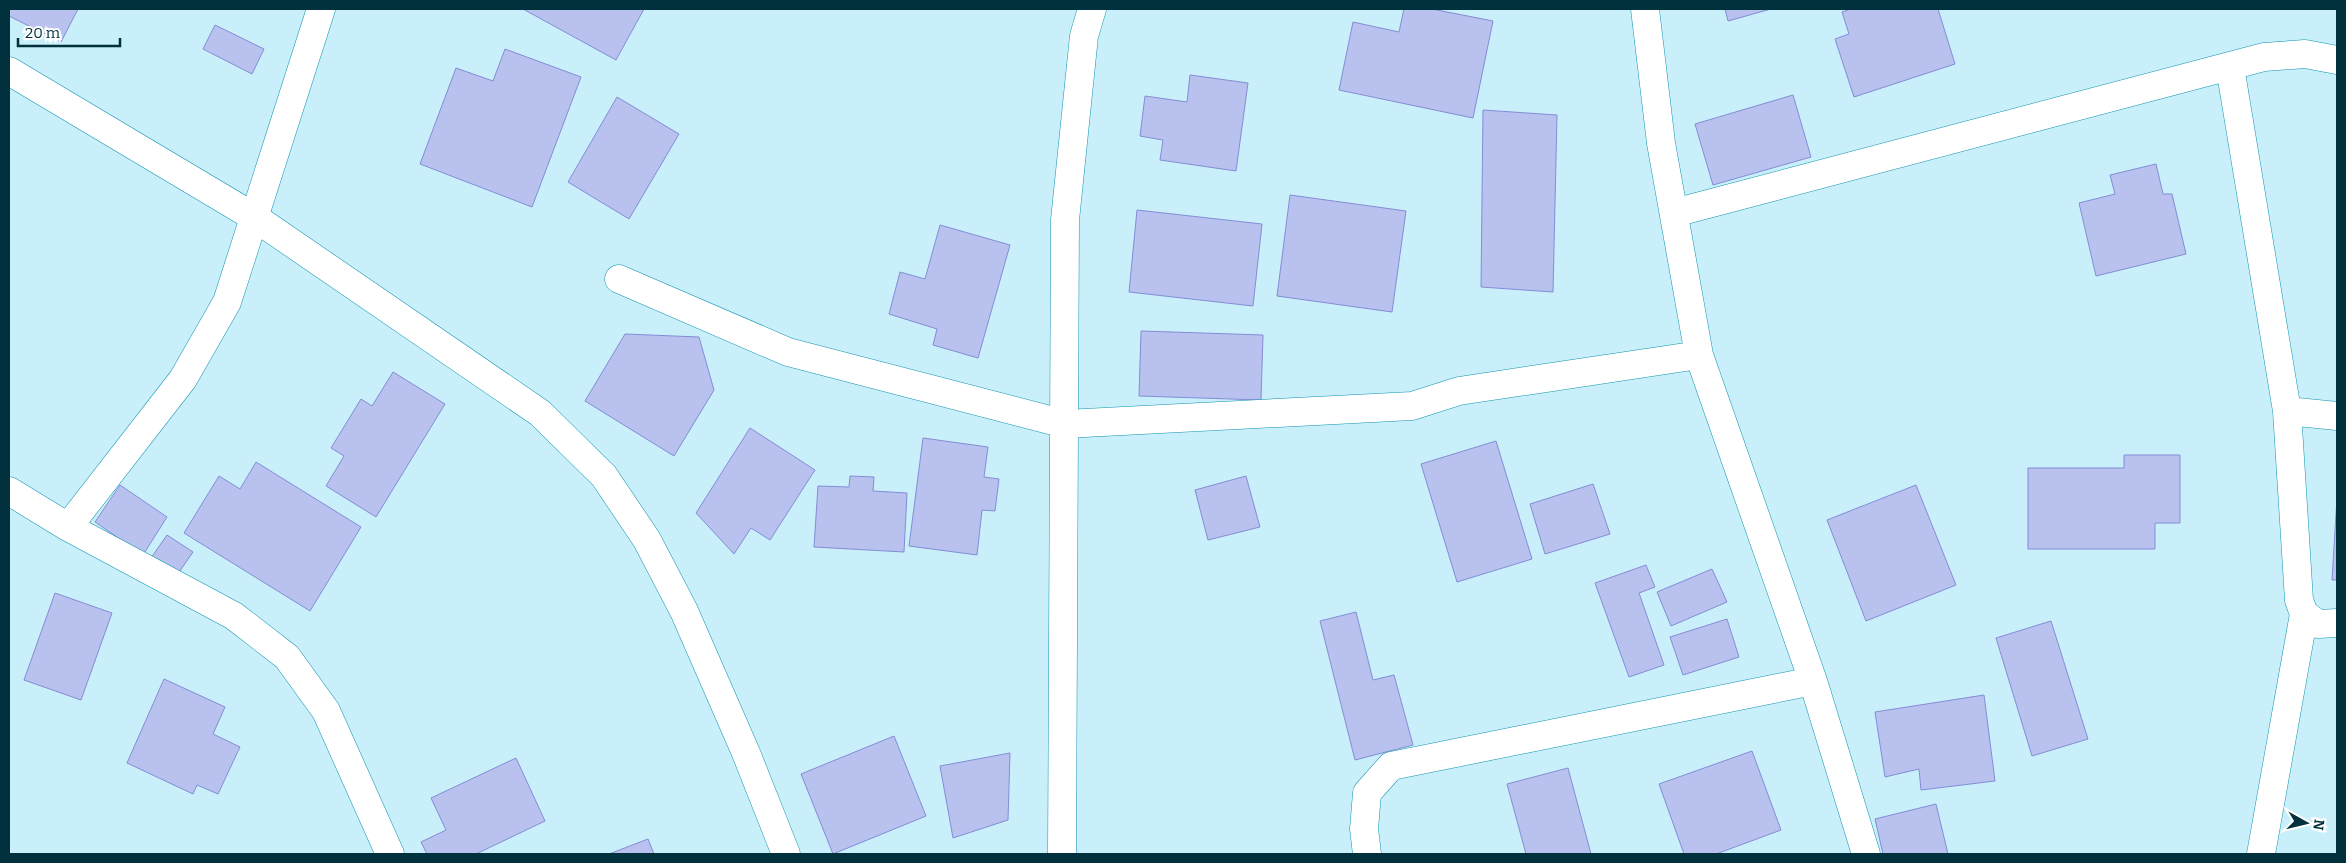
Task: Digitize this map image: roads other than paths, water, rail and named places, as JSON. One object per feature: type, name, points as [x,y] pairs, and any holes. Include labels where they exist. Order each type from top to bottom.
[{"type":"street","points":[[68,527],[183,379],[227,302],[321,9]]},
{"type":"street","points":[[1062,854],[1065,220],[1084,36],[1092,9]]},
{"type":"street","points":[[1645,9],[1661,143],[1699,355],[1814,681],[1866,854]]},
{"type":"street","points":[[1674,213],[2264,57],[2305,54],[2337,60]]},
{"type":"street","points":[[2230,67],[2287,411],[2299,600],[2304,614],[2262,854]]},
{"type":"street","points":[[9,71],[254,217],[540,412],[604,476],[647,540],[684,611],[746,754],[786,854]]},
{"type":"street","points":[[619,279],[788,352],[1064,424],[1412,406],[1459,391],[1699,355]]},
{"type":"street","points":[[2287,411],[2337,416]]},
{"type":"street","points":[[9,491],[68,527],[234,616],[287,657],[326,712],[390,854]]},
{"type":"street","points":[[2304,614],[2318,624],[2337,623]]},
{"type":"street","points":[[1367,854],[1364,829],[1367,793],[1391,766],[1814,681]]}]
